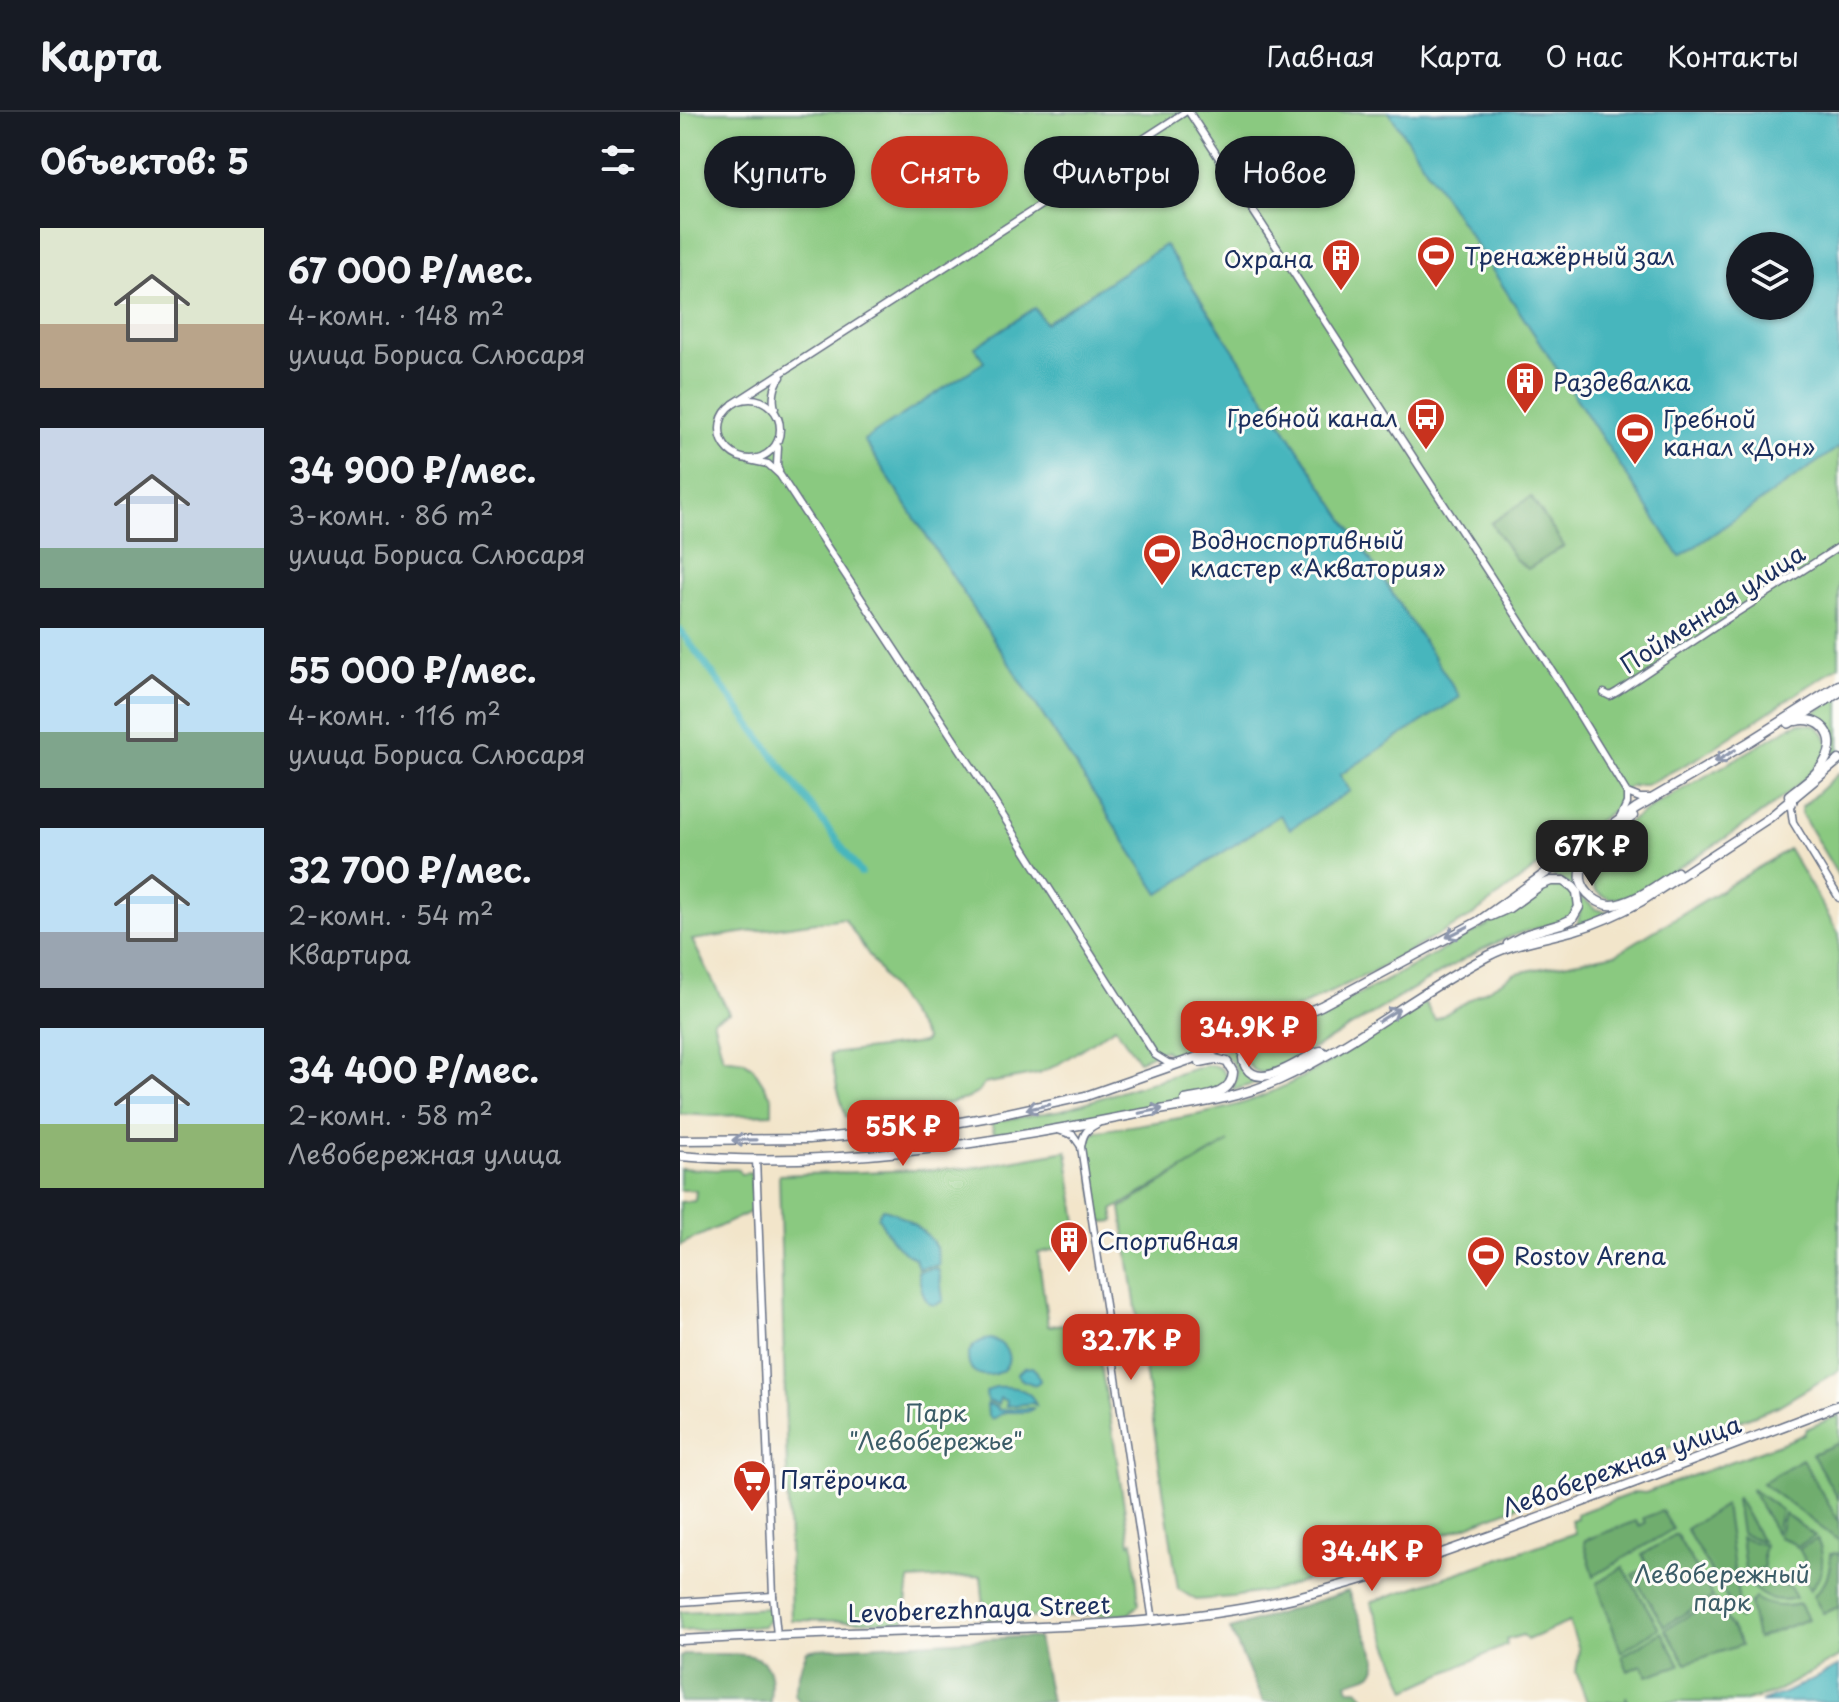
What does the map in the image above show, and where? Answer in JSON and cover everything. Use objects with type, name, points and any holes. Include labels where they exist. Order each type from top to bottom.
[{"type":"main road","points":[[1479,921],[1620,818],[1839,685]]},
{"type":"main road","points":[[1749,742],[1759,742],[1839,692]]},
{"type":"main road","points":[[1789,723],[1807,719],[1820,724],[1830,743],[1828,757],[1822,766],[1789,795],[1794,799]]},
{"type":"main road","points":[[1490,954],[1607,919],[1642,901],[1794,799],[1839,760]]},
{"type":"main road","points":[[1636,808],[1636,813],[1599,843],[1584,862],[1582,879],[1589,895],[1604,904],[1624,903],[1678,871],[1685,872]]},
{"type":"main road","points":[[680,1140],[809,1139],[920,1129],[1086,1096],[1145,1077],[1292,1019],[1509,908],[1551,881],[1564,881],[1573,887],[1579,899],[1577,913],[1572,919],[1521,937],[1490,954],[1279,1080],[1221,1099],[1058,1130],[931,1149],[811,1158],[680,1156]]},
{"type":"main road","points":[[1292,1019],[1291,1024],[1245,1049],[1244,1063],[1250,1072],[1267,1076],[1317,1052],[1326,1054]]},
{"type":"main road","points":[[1174,1066],[1178,1070],[1215,1059],[1227,1062],[1233,1072],[1232,1083],[1222,1092],[1182,1101],[1175,1107]]},
{"type":"main road","name":"Levoberezhnaya Street","points":[[680,1640],[1153,1621],[1249,1607],[1351,1584],[1455,1549],[1839,1405]]},
{"type":"street","points":[[1174,1066],[1155,1055],[979,778],[780,475],[768,464],[739,458],[730,452],[720,433],[725,412],[733,404],[1187,112],[1558,680],[1627,793],[1627,803],[1620,818]]},
{"type":"street","points":[[780,475],[776,455],[781,427],[774,404],[777,382],[785,371]]},
{"type":"street","points":[[733,404],[745,399],[758,400],[769,405],[778,415]]},
{"type":"street","points":[[749,460],[768,455],[779,440]]},
{"type":"street","name":"Пойменная улица","points":[[1604,693],[1610,696],[1617,692],[1839,547]]},
{"type":"street","points":[[1627,793],[1652,798]]},
{"type":"street","points":[[1794,799],[1791,808],[1793,822],[1839,898]]},
{"type":"street","points":[[1145,1077],[1155,1062],[1155,1055]]},
{"type":"street","points":[[1107,1120],[1088,1128],[1081,1147],[1153,1621]]},
{"type":"street","points":[[1058,1130],[1073,1135],[1081,1147]]},
{"type":"street","points":[[756,1159],[777,1635]]},
{"type":"street","points":[[680,1602],[773,1596]]},
{"type":"green space","points":[[680,112],[1839,112],[1839,666],[1698,758],[1646,785],[1632,785],[1620,794],[1621,804],[1472,916],[1370,973],[1266,1023],[1174,1059],[1162,1050],[1139,1061],[1115,1027],[1057,1065],[1038,1074],[984,1084],[979,1092],[966,1099],[912,1112],[846,1118],[830,1054],[926,1040],[844,918],[692,940],[729,1013],[713,1020],[723,1058],[744,1061],[753,1068],[772,1098],[772,1114],[680,1114]]},
{"type":"green space","points":[[1531,497],[1564,546],[1528,569],[1515,559],[1491,523]]},
{"type":"green space","points":[[1839,698],[1837,754],[1829,729],[1808,716]]},
{"type":"green space","points":[[1799,723],[1816,725],[1825,734],[1828,746],[1820,762],[1773,805],[1677,869],[1631,895],[1606,897],[1598,892],[1592,884],[1591,864],[1605,841],[1656,805]]},
{"type":"green space","points":[[1839,773],[1839,877],[1802,815],[1801,808]]},
{"type":"green space","name":"Rostov Arena","points":[[1789,849],[1839,934],[1839,1370],[1778,1406],[1454,1531],[1360,1563],[1275,1590],[1232,1597],[1196,1600],[1178,1589],[1121,1208],[1229,1142],[1113,1210],[1115,1221],[1104,1222],[1098,1220],[1091,1176],[1089,1151],[1092,1134],[1198,1115],[1255,1099],[1320,1067],[1425,1003],[1435,1020],[1516,973],[1616,954]]},
{"type":"green space","points":[[1578,858],[1575,871],[1577,889],[1552,876]]},
{"type":"green space","points":[[1557,884],[1571,891],[1576,900],[1574,910],[1567,918],[1481,950],[1322,1044],[1268,1072],[1256,1071],[1246,1062],[1247,1053],[1255,1044],[1376,986],[1497,920],[1546,887]]},
{"type":"green space","points":[[1580,896],[1596,909],[1610,913],[1577,926]]},
{"type":"green space","points":[[1241,1044],[1240,1066],[1259,1082],[1234,1090],[1236,1068],[1220,1052]]},
{"type":"green space","points":[[1206,1065],[1219,1067],[1226,1077],[1222,1087],[1212,1094],[995,1136],[991,1122],[1062,1110]]},
{"type":"green space","name":"Парк \"Левобережье\"","points":[[1067,1151],[1080,1244],[1038,1253],[1048,1326],[1092,1320],[1130,1543],[1133,1541],[1139,1604],[1129,1614],[985,1619],[981,1576],[909,1580],[904,1622],[791,1620],[779,1175],[972,1168]]},
{"type":"green space","points":[[680,1168],[738,1169],[741,1174],[751,1173],[753,1211],[680,1245],[680,1202],[695,1201],[696,1190],[680,1190]]},
{"type":"green space","name":"Левобережный парк","points":[[1839,1415],[1839,1657],[1772,1694],[1741,1702],[1628,1702],[1626,1696],[1626,1702],[1587,1702],[1576,1672],[1579,1649],[1569,1622],[1527,1640],[1523,1635],[1506,1640],[1507,1645],[1407,1690],[1371,1602],[1575,1533],[1571,1520],[1577,1518],[1576,1514],[1636,1492],[1645,1493],[1793,1439],[1804,1434],[1806,1429]]},
{"type":"green space","points":[[1839,1443],[1839,1500],[1812,1454]]},
{"type":"green space","points":[[1802,1459],[1839,1522],[1839,1541],[1762,1483]]},
{"type":"green space","points":[[1751,1490],[1781,1510],[1776,1533]]},
{"type":"green space","points":[[1737,1498],[1762,1541],[1741,1534]]},
{"type":"green space","points":[[1725,1505],[1741,1618],[1739,1619],[1686,1529]]},
{"type":"green space","points":[[1662,1511],[1673,1529],[1594,1576],[1585,1540],[1636,1521],[1639,1526],[1645,1523],[1643,1518]]},
{"type":"green space","points":[[1784,1513],[1815,1536],[1797,1547],[1778,1537]]},
{"type":"green space","points":[[1676,1534],[1713,1597],[1664,1626],[1633,1575],[1648,1566],[1642,1555]]},
{"type":"green space","points":[[1741,1538],[1765,1545],[1764,1567],[1746,1577]]},
{"type":"green space","points":[[1817,1539],[1822,1566],[1810,1590],[1803,1579],[1806,1564],[1799,1549]]},
{"type":"green space","points":[[1830,1554],[1839,1555],[1839,1607],[1823,1613],[1813,1596],[1827,1577]]},
{"type":"green space","points":[[1623,1567],[1659,1628],[1621,1652],[1597,1583]]},
{"type":"green space","points":[[1765,1570],[1775,1583],[1790,1587],[1796,1598],[1775,1599],[1757,1592],[1748,1581]]},
{"type":"green space","points":[[1348,1591],[1377,1659],[1371,1674],[1347,1683],[1349,1689],[1358,1689],[1370,1702],[1263,1702],[1230,1629]]},
{"type":"green space","points":[[1755,1598],[1776,1606],[1800,1604],[1808,1619],[1757,1639],[1750,1604]]},
{"type":"green space","points":[[1715,1600],[1742,1645],[1686,1663],[1665,1629]]},
{"type":"green space","points":[[771,1608],[771,1618],[764,1626],[680,1631],[680,1612]]},
{"type":"green space","points":[[1662,1632],[1680,1665],[1647,1676],[1642,1665],[1628,1671],[1622,1656]]},
{"type":"green space","points":[[1038,1638],[1051,1702],[800,1702],[794,1694],[807,1651]]},
{"type":"green space","points":[[686,1654],[738,1654],[764,1662],[770,1677],[770,1702],[680,1702],[680,1657]]},
{"type":"water","name":"Гребной канал «Дон»","points":[[1389,112],[1839,112],[1839,447],[1680,557]]},
{"type":"water","points":[[1165,245],[1460,697],[1340,775],[1350,791],[1290,829],[1280,815],[1159,894],[864,440],[984,362],[975,347],[1035,308],[1045,323]]},
{"type":"water","points":[[883,1209],[904,1218],[932,1241],[939,1265],[918,1268],[915,1258],[897,1246],[885,1230],[878,1217]]},
{"type":"water","points":[[936,1268],[943,1300],[932,1304],[924,1297],[918,1271]]},
{"type":"water","points":[[991,1339],[1006,1350],[1008,1363],[995,1374],[976,1373],[968,1361],[969,1354],[980,1342]]},
{"type":"water","points":[[1032,1367],[1040,1381],[1035,1385],[1022,1380],[1017,1374],[1024,1368]]},
{"type":"water","points":[[995,1387],[1025,1392],[1036,1405],[1006,1406],[1007,1401],[1000,1398],[998,1404],[987,1401],[986,1392]]},
{"type":"water","points":[[987,1404],[998,1407],[998,1410],[1034,1408],[1027,1412],[1005,1412],[992,1419],[988,1415]]},
{"type":"water","points":[[1839,1666],[1839,1702],[1761,1702],[1787,1692]]},
{"type":"waterway","points":[[680,630],[861,873]]},
{"type":"place","name":"Тренажёрный зал","points":[[1436,289]]},
{"type":"place","name":"Охрана","points":[[1341,292]]},
{"type":"place","name":"Раздевалка","points":[[1525,415]]},
{"type":"place","name":"Гребной канал","points":[[1426,451]]},
{"type":"place","name":"Гребной канал «Дон»","points":[[1635,466]]},
{"type":"place","name":"Водноспортивный кластер «Акватория»","points":[[1162,587]]},
{"type":"place","name":"Спортивная","points":[[1069,1274]]},
{"type":"place","name":"Rostov Arena","points":[[1486,1289]]},
{"type":"place","name":"Пятёрочка","points":[[752,1513]]}]
